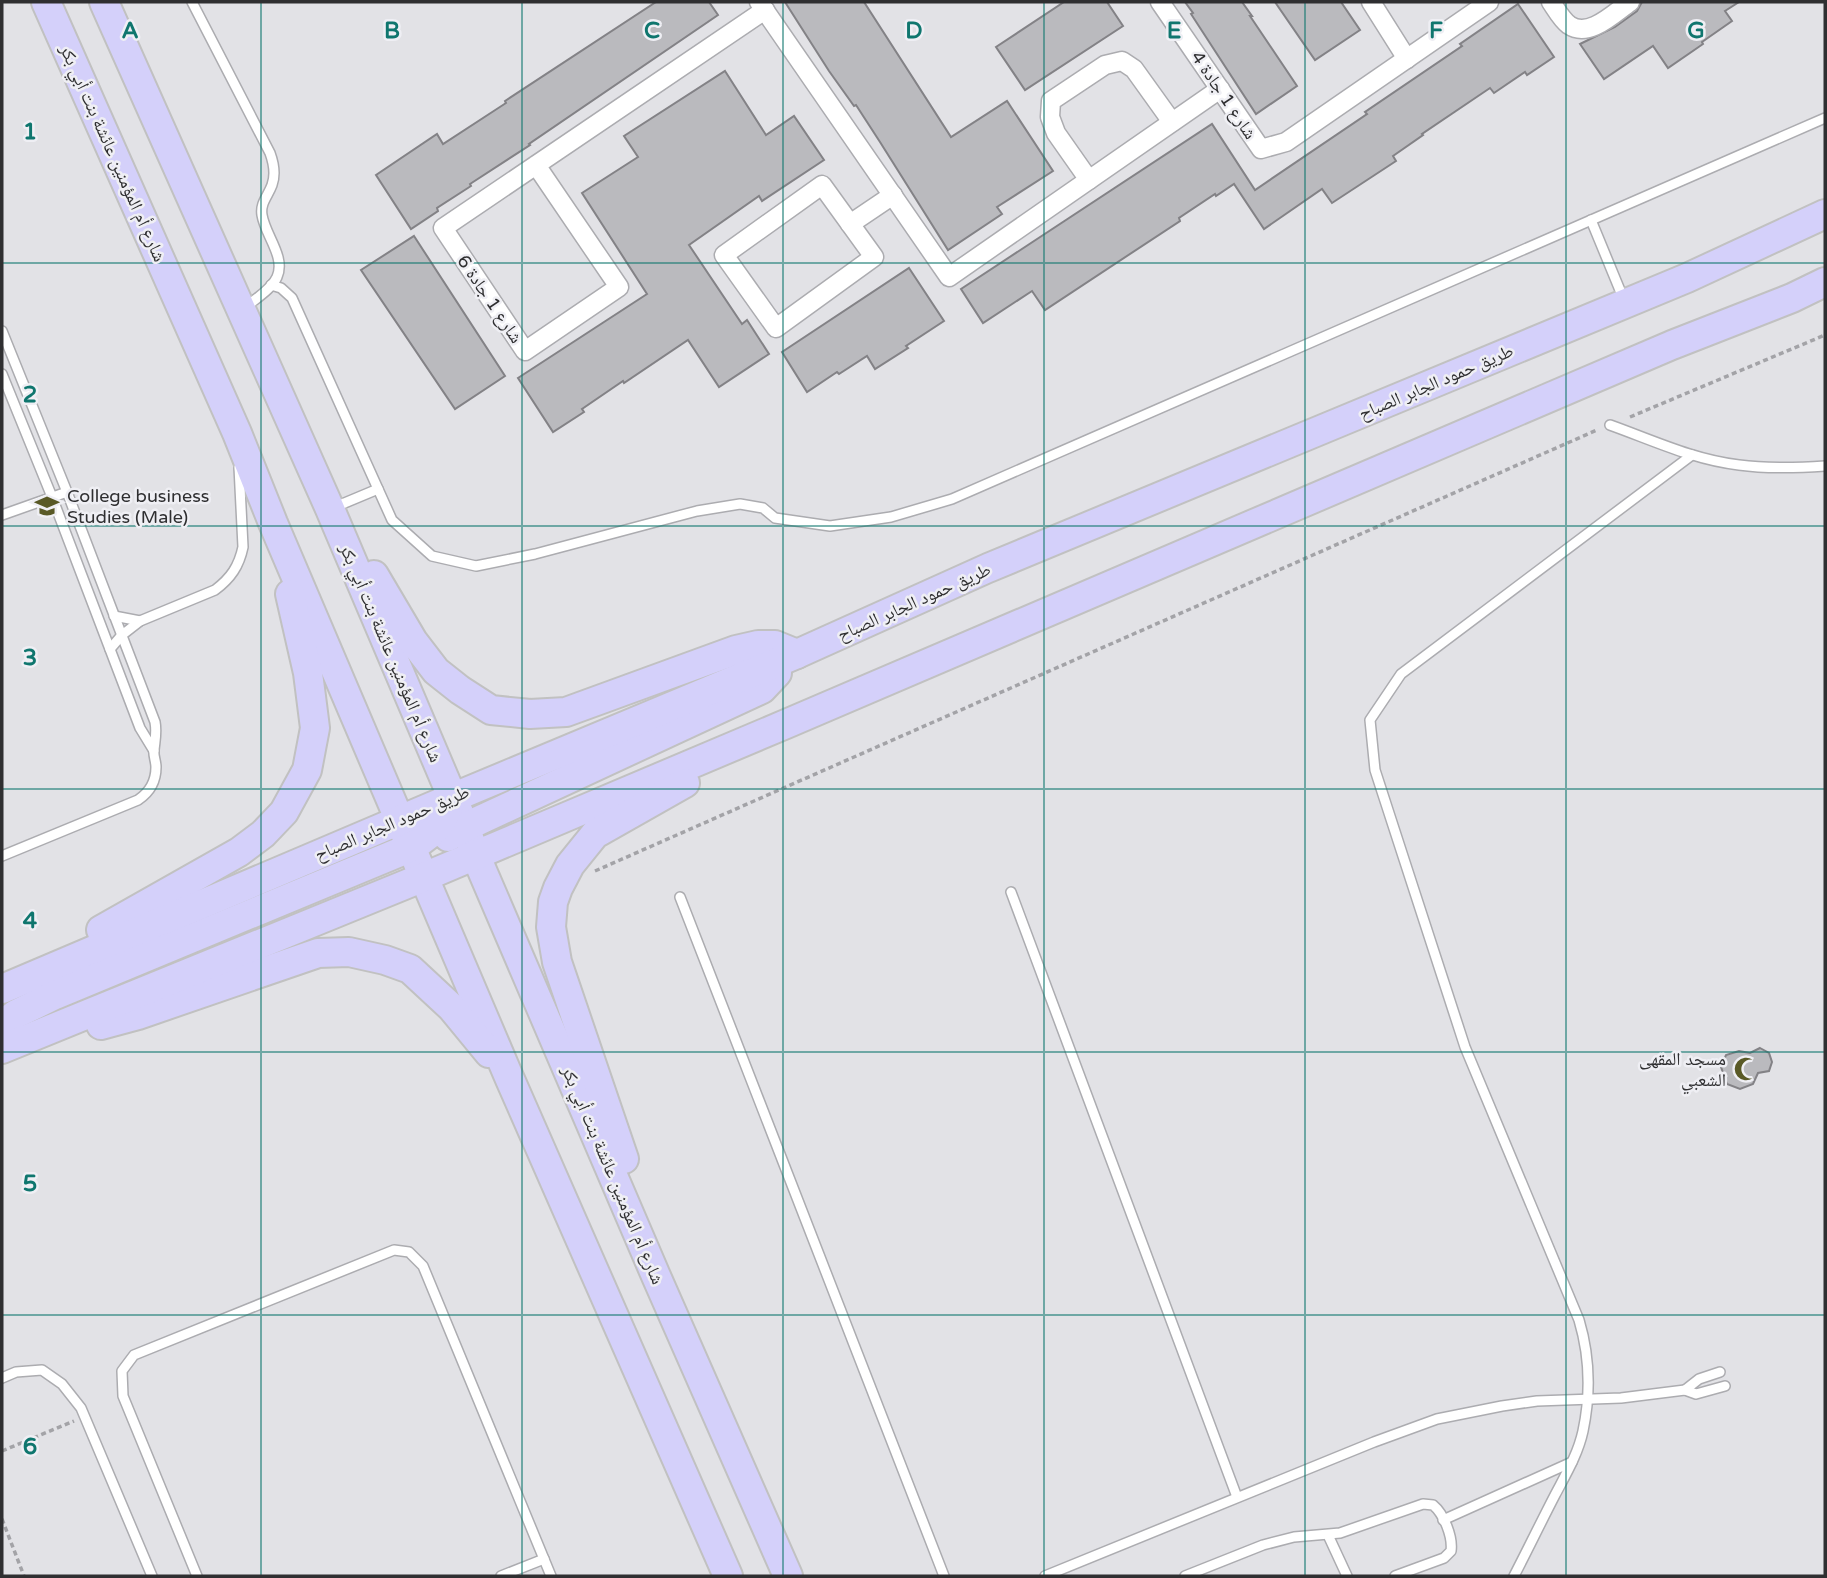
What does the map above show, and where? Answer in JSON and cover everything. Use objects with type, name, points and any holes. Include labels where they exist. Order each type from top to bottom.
[{"type":"main road","name":"شارع أم المؤمنين عائشة بنت أبي بكر","points":[[46,2],[237,433],[509,1077],[729,1576]]},
{"type":"main road","name":"شارع أم المؤمنين عائشة بنت أبي بكر","points":[[104,2],[330,509],[656,1276],[788,1576]]},
{"type":"main road","name":"طريق حمود الجابر الصباح","points":[[2,988],[797,654],[1001,563],[1687,278],[1825,214]]},
{"type":"main road","points":[[2,1049],[424,877],[1825,282]]},
{"type":"main road","points":[[330,509],[373,573],[413,641],[436,671],[491,709],[530,715],[566,712],[736,650],[758,645],[775,645],[797,654],[762,689],[465,827],[435,849],[424,877]]},
{"type":"main road","points":[[2,988],[239,852],[263,834],[284,812],[307,770],[315,728],[308,673],[273,523]]},
{"type":"main road","points":[[656,1276],[634,1189],[557,962],[551,927],[553,902],[569,865],[595,834],[786,724]]},
{"type":"main road","points":[[2,1025],[16,1014],[55,995],[412,847],[428,836],[443,820],[452,797]]},
{"type":"main road","points":[[63,1024],[102,1025],[318,953],[349,952],[410,969],[452,1007],[509,1077]]},
{"type":"street","name":"شارع 1 جادة 4","points":[[1160,2],[1261,149],[1286,142],[1486,3]]},
{"type":"street","points":[[1371,2],[1407,58]]},
{"type":"street","points":[[1551,2],[1569,25],[1579,29],[1589,29],[1630,2]]},
{"type":"street","name":"شارع 1 جادة 6","points":[[536,165],[619,287],[525,351],[443,228],[762,6],[949,277],[1220,89]]},
{"type":"street","points":[[1089,180],[1056,133],[1050,117],[1052,101],[1105,65],[1122,61],[1134,69],[1172,122]]},
{"type":"street","points":[[822,184],[850,224],[874,257],[776,328],[724,255],[822,184]]},
{"type":"street","points":[[850,224],[893,195]]},
{"type":"lane","points":[[192,2],[275,166],[273,184],[262,203],[262,216],[278,260],[277,277],[242,311]]},
{"type":"lane","points":[[271,285],[281,288],[292,298],[392,520],[432,556],[477,566],[535,554],[697,510],[740,504],[763,508],[775,517],[830,526],[891,517],[952,499],[1825,118]]},
{"type":"lane","points":[[1591,220],[1625,303]]},
{"type":"lane","points":[[2,331],[67,492],[157,732],[154,751],[155,776],[146,794],[138,800],[2,856]]},
{"type":"lane","points":[[2,374],[52,497],[139,728],[154,751]]},
{"type":"lane","points":[[1610,425],[1692,455],[1737,465],[1782,469],[1825,466]]},
{"type":"lane","points":[[110,649],[140,621],[215,590],[234,572],[243,547],[237,433]]},
{"type":"lane","points":[[1514,1576],[1572,1462],[1583,1433],[1588,1399],[1588,1359],[1579,1320],[1465,1047],[1375,770],[1370,720],[1401,674],[1692,455]]},
{"type":"lane","points":[[330,509],[378,489]]},
{"type":"lane","points":[[2,515],[67,492]]},
{"type":"lane","points":[[114,616],[140,621]]},
{"type":"lane","points":[[1011,892],[1237,1497]]},
{"type":"lane","points":[[680,897],[944,1576]]},
{"type":"lane","points":[[197,1576],[123,1396],[122,1371],[134,1355],[394,1250],[409,1252],[423,1266],[551,1576]]},
{"type":"lane","points":[[2,1378],[16,1372],[42,1370],[62,1384],[81,1408],[152,1576]]},
{"type":"lane","points":[[1685,1390],[1699,1379],[1720,1372]]},
{"type":"lane","points":[[1045,1576],[1437,1419],[1537,1401],[1685,1390],[1696,1394],[1725,1386]]},
{"type":"lane","points":[[1443,1520],[1572,1462]]},
{"type":"lane","points":[[1185,1576],[1263,1545],[1294,1537],[1352,1530],[1423,1504],[1433,1505],[1443,1520],[1452,1546],[1448,1555],[1395,1576]]},
{"type":"lane","points":[[1328,1535],[1347,1576]]},
{"type":"lane","points":[[500,1576],[544,1559]]},
{"type":"path","points":[[596,871],[1610,425],[1825,335]]},
{"type":"path","points":[[2,1451],[85,1416]]},
{"type":"path","points":[[2,1519],[24,1576]]},
{"type":"building","points":[[656,2],[709,2],[718,15],[470,184],[471,186],[411,229],[376,175],[437,134],[443,144]]},
{"type":"building","points":[[785,2],[864,2],[951,137],[1007,101],[1053,171],[997,207],[1002,214],[948,250],[856,105],[854,106],[829,71]]},
{"type":"building","points":[[1064,2],[1107,2],[1123,26],[1025,90],[996,47]]},
{"type":"building","points":[[1185,2],[1242,2],[1297,86],[1256,114]]},
{"type":"building","points":[[1275,2],[1341,2],[1360,30],[1315,60]]},
{"type":"building","points":[[1642,2],[1739,2],[1725,11],[1732,21],[1668,68],[1653,46],[1604,79],[1580,44],[1615,27],[1637,11]]},
{"type":"building","points":[[1518,4],[1554,57],[1494,93],[1490,88],[1393,156],[1396,161],[1332,203],[1322,189],[1264,229],[1234,184],[1179,218],[1180,221],[1045,310],[1032,291],[983,323],[961,289],[1212,124],[1255,190],[1367,114],[1365,112]]},
{"type":"building","points":[[725,71],[766,135],[794,116],[824,160],[762,201],[759,196],[689,245],[742,324],[747,320],[769,354],[719,387],[688,340],[624,383],[623,381],[553,432],[518,378],[647,294],[582,193],[638,157],[624,136]]},
{"type":"building","points":[[414,236],[505,376],[455,409],[361,270]]},
{"type":"building","points":[[909,268],[944,321],[875,369],[867,356],[807,392],[782,352]]},
{"type":"building","name":"مسجد المقهى الشعبي","points":[[1760,1048],[1769,1053],[1772,1062],[1769,1071],[1758,1073],[1753,1084],[1740,1089],[1727,1084],[1721,1067],[1726,1055],[1739,1051],[1750,1053]]},
{"type":"place","name":"College business Studies (Male)","points":[[47,506]]},
{"type":"place","name":"مسجد المقهى الشعبي","points":[[1746,1069]]}]
